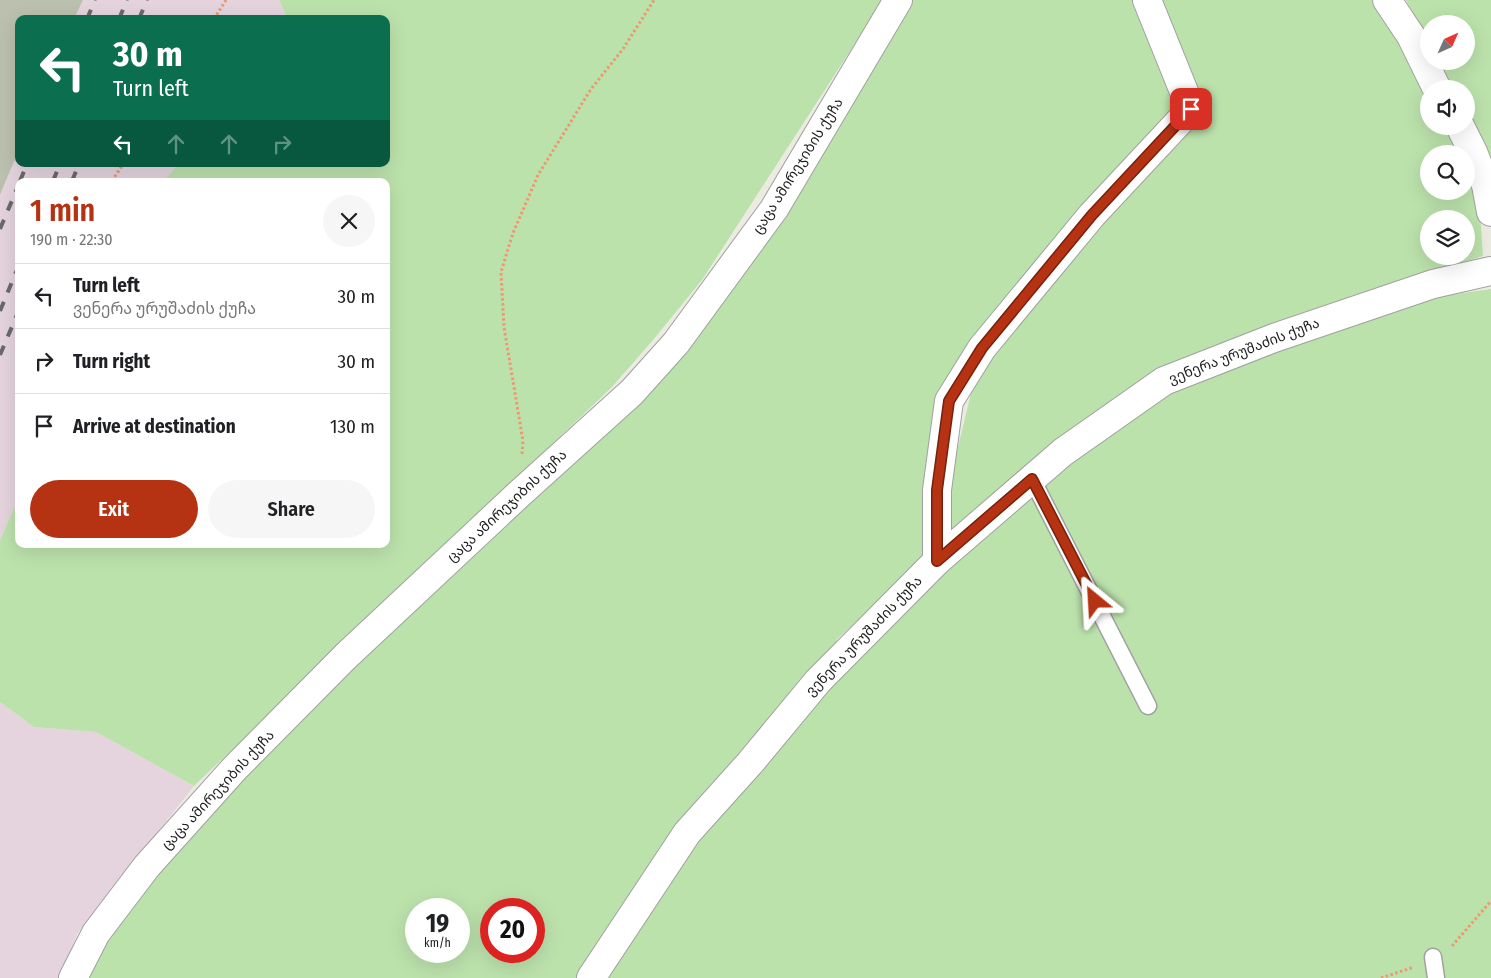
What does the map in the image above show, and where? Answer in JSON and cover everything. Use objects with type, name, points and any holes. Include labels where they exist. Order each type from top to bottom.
[{"type":"street","name":"ცაცა ამირეჯიბის ქუჩა","points":[[73,978],[96,933],[141,874],[235,768],[346,656],[518,495],[632,392],[676,342],[774,209],[898,0]]},
{"type":"street","points":[[937,561],[937,490],[949,401],[982,348],[1086,222],[1191,109],[1147,0]]},
{"type":"street","points":[[1387,0],[1411,36],[1433,80]]},
{"type":"street","points":[[1464,135],[1486,185],[1491,212]]},
{"type":"street","name":"ვენერა ურუშაძის ქუჩა","points":[[590,978],[687,832],[750,764],[818,681],[937,561],[1063,452],[1164,381],[1274,338],[1433,284],[1491,271]]},
{"type":"lane","points":[[1032,479],[1148,706]]},
{"type":"lane","points":[[1433,957],[1436,978]]},
{"type":"path","points":[[217,15],[226,0]]},
{"type":"path","points":[[518,495],[523,441],[504,327],[501,272],[513,233],[538,175],[592,88],[623,49],[654,0]]},
{"type":"path","points":[[114,178],[121,167]]},
{"type":"shaded area","points":[[0,0],[83,0],[76,15],[15,15],[15,159],[0,195]]},
{"type":"shaded area","points":[[83,0],[279,0],[286,15],[76,15]]},
{"type":"shaded area","points":[[15,159],[15,167],[176,167],[166,178],[15,178],[15,506],[0,540],[0,195]]},
{"type":"shaded area","points":[[0,702],[34,727],[96,732],[194,786],[77,934],[62,978],[0,978]]},
{"type":"green space","points":[[279,0],[883,0],[702,280],[612,387],[194,786],[96,732],[34,727],[0,702],[0,540],[15,506],[15,548],[390,548],[390,178],[166,178],[176,167],[390,167],[390,15],[286,15]]},
{"type":"green space","points":[[910,0],[1136,0],[1175,90],[1174,111],[941,397],[925,559],[836,640],[852,655],[1047,476],[1174,388],[1432,297],[1491,289],[1491,978],[87,978],[93,963],[121,916],[239,782],[342,675],[641,395]]},
{"type":"green space","points":[[1159,0],[1377,0],[1421,80],[1420,135],[1451,135],[1456,145],[1420,145],[1420,200],[1475,200],[1475,179],[1478,184],[1483,256],[1475,258],[1475,210],[1420,210],[1420,265],[1453,265],[1237,343],[943,546],[945,500],[978,365],[1035,296],[1203,112]]},
{"type":"green space","points":[[1406,0],[1491,0],[1491,156],[1475,127],[1475,80],[1449,80],[1444,70],[1475,70],[1475,15],[1420,15],[1420,26]]},
{"type":"railway","points":[[89,15],[95,0]]},
{"type":"railway","points":[[121,15],[127,0]]},
{"type":"railway","points":[[141,15],[147,0]]},
{"type":"railway","points":[[21,178],[26,167]]},
{"type":"railway","points":[[54,178],[59,167]]},
{"type":"railway","points":[[73,178],[78,167]]},
{"type":"railway","points":[[0,229],[15,193]]},
{"type":"railway","points":[[0,311],[15,275]]},
{"type":"railway","points":[[0,355],[15,319]]},
{"type":"route","points":[[1095,601],[1032,479],[937,561],[937,490],[949,401],[982,348],[1092,215],[1191,109]]}]
